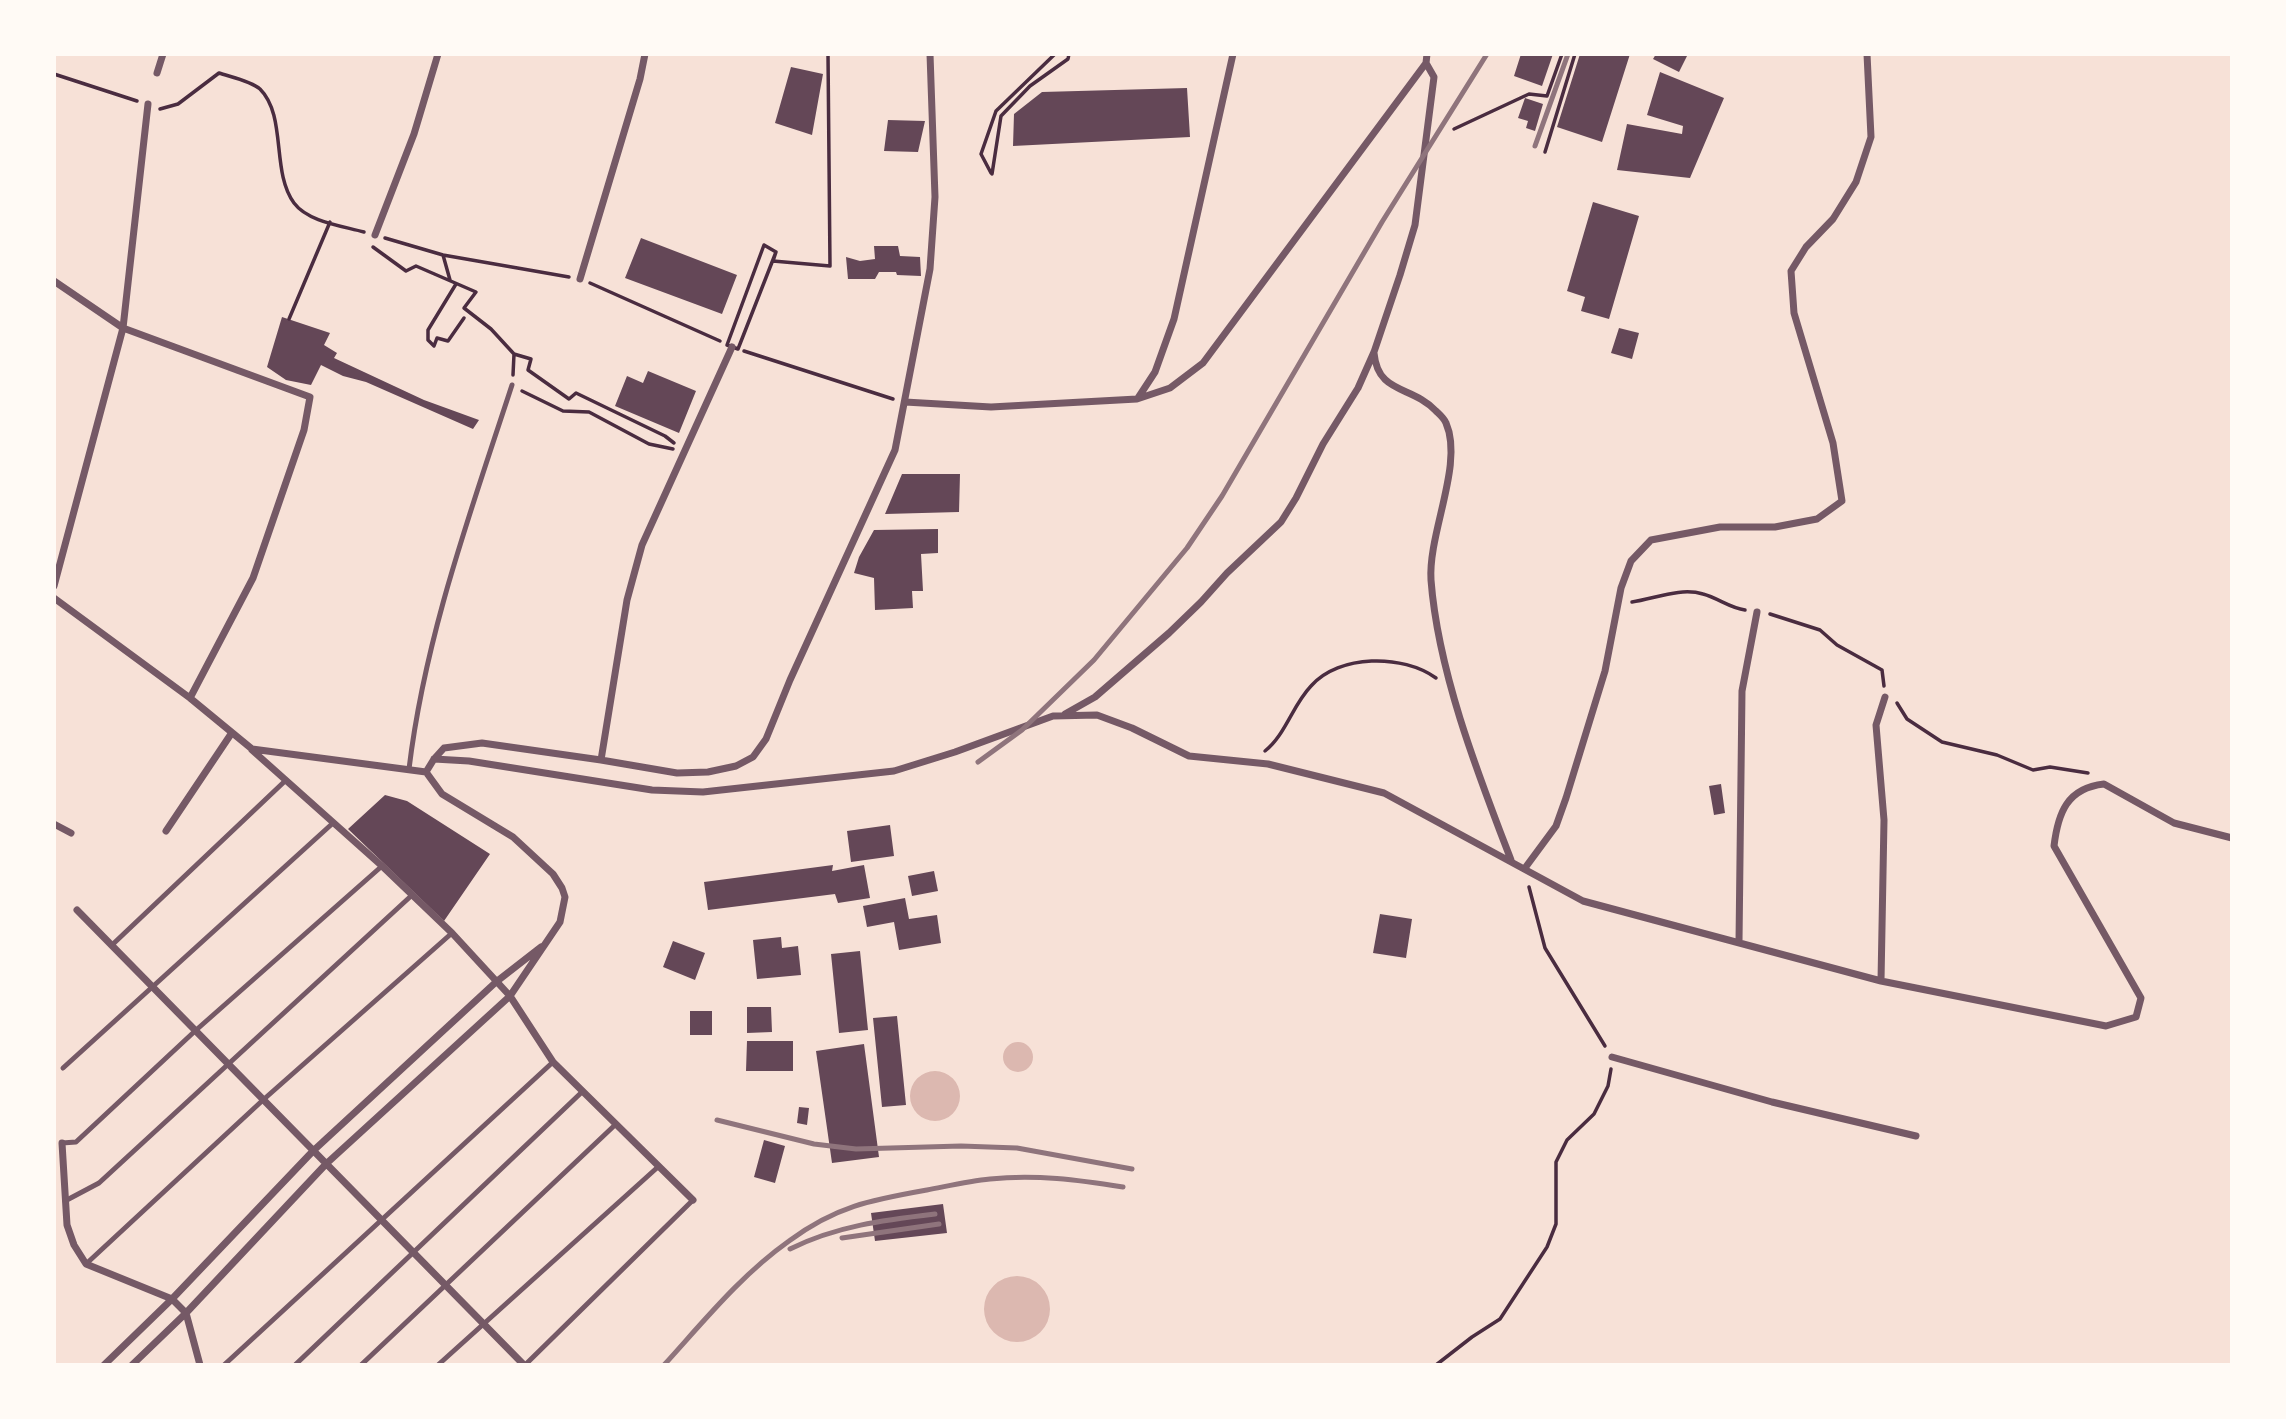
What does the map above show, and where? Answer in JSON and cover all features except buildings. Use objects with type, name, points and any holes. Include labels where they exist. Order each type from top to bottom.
[{"type":"street","points":[[157,73],[163,54]]},
{"type":"street","points":[[375,235],[414,134],[438,54]]},
{"type":"street","points":[[580,279],[645,54]]},
{"type":"street","points":[[426,772],[444,748],[482,743],[677,773],[708,772],[736,766],[752,757],[766,739],[790,680],[895,450],[930,269],[935,197],[930,54]]},
{"type":"street","points":[[1137,399],[1155,372],[1174,319],[1233,54]]},
{"type":"street","points":[[1525,868],[1556,826],[1566,798],[1605,671],[1620,588],[1631,561],[1651,540],[1720,527],[1775,527],[1817,519],[1842,501],[1833,443],[1794,313],[1791,271],[1806,247],[1833,219],[1856,182],[1871,137],[1867,54]]},
{"type":"street","points":[[905,402],[991,407],[1137,399],[1170,388],[1203,362],[1426,59],[1434,77],[1415,225],[1374,352],[1358,388],[1281,522],[1139,661],[1095,697],[1061,716]]},
{"type":"street","points":[[54,586],[123,328],[148,104]]},
{"type":"street","points":[[54,281],[123,328],[310,397],[304,430],[253,578],[190,698]]},
{"type":"street","points":[[601,760],[627,600],[642,545],[732,347]]},
{"type":"street","points":[[1374,352],[1375,366],[1381,377],[1426,400],[1446,421],[1450,445],[1449,478],[1435,529],[1431,577],[1437,627],[1474,759],[1511,861]]},
{"type":"street","points":[[54,598],[190,698],[252,749],[382,866],[452,933],[510,996],[553,1062],[693,1200]]},
{"type":"street","points":[[1740,942],[1742,691],[1757,612]]},
{"type":"street","points":[[1881,981],[1884,820],[1876,725],[1885,697]]},
{"type":"street","points":[[434,759],[470,761],[652,790],[703,792],[894,771],[955,752],[1029,723],[1061,716],[1097,715],[1132,727],[1189,756],[1268,764],[1384,793],[1583,901],[1881,981],[2106,1026],[2136,1017],[2141,998],[2054,846],[2057,825],[2068,800],[2091,786],[2104,784],[2174,823],[2232,838]]},
{"type":"street","points":[[166,831],[231,734]]},
{"type":"street","points":[[132,1365],[186,1314],[326,1164],[510,996],[563,914],[565,897],[558,881],[513,837],[442,794],[426,772],[252,749]]},
{"type":"street","points":[[54,824],[71,833]]},
{"type":"street","points":[[77,910],[525,1365]]},
{"type":"street","points":[[104,1365],[172,1299],[313,1151],[496,982],[547,942]]},
{"type":"street","points":[[1612,1057],[1772,1102],[1916,1136]]},
{"type":"street","points":[[62,1143],[67,1225],[74,1245],[86,1264],[172,1299],[186,1314],[200,1365]]},
{"type":"lane","points":[[409,769],[414,727],[438,617],[512,385]]},
{"type":"lane","points":[[112,945],[285,781]]},
{"type":"lane","points":[[63,1068],[333,824]]},
{"type":"lane","points":[[62,1143],[76,1142],[195,1031],[382,866]]},
{"type":"lane","points":[[65,1201],[99,1183],[411,896]]},
{"type":"lane","points":[[86,1264],[262,1100],[452,933]]},
{"type":"lane","points":[[224,1365],[553,1062]]},
{"type":"lane","points":[[295,1365],[583,1091]]},
{"type":"lane","points":[[361,1365],[616,1124]]},
{"type":"lane","points":[[438,1365],[659,1166]]},
{"type":"lane","points":[[525,1365],[693,1200]]},
{"type":"path","points":[[773,261],[830,266],[828,54]]},
{"type":"path","points":[[1055,54],[996,111],[981,154],[992,174],[1001,116],[1030,86],[1068,59],[1069,54]]},
{"type":"path","points":[[1454,130],[1529,94],[1547,96],[1562,54]]},
{"type":"path","points":[[1545,152],[1575,54]]},
{"type":"path","points":[[54,74],[148,104],[157,110],[178,104],[219,73],[259,88],[272,108],[288,189],[295,204],[311,216],[443,255],[580,279],[732,347],[905,402]]},
{"type":"path","points":[[289,319],[330,222]]},
{"type":"path","points":[[375,235],[371,245],[406,271],[416,266],[476,292],[464,309],[491,329],[514,354],[531,359],[527,370],[569,398],[576,393],[665,436],[684,452]]},
{"type":"path","points":[[764,245],[776,252],[732,347],[764,245]]},
{"type":"path","points":[[443,255],[450,281]]},
{"type":"path","points":[[456,284],[428,330],[428,340],[434,345],[437,338],[448,341],[464,318]]},
{"type":"path","points":[[514,354],[512,385],[563,411],[589,412],[649,444],[684,452]]},
{"type":"path","points":[[1618,602],[1635,602],[1658,595],[1701,593],[1735,609],[1775,615],[1820,629],[1837,645],[1882,670],[1885,697],[1898,703],[1906,719],[1942,742],[1997,755],[2033,769],[2050,767],[2095,775],[2104,784]]},
{"type":"path","points":[[1246,762],[1277,741],[1293,710],[1311,685],[1327,672],[1350,664],[1395,662],[1433,675],[1454,692]]},
{"type":"path","points":[[1436,1365],[1500,1319],[1548,1247],[1556,1224],[1556,1162],[1567,1140],[1594,1114],[1608,1086],[1612,1057],[1545,948],[1525,868]]},
{"type":"shaded area","points":[[1018,1042],[1029,1046],[1033,1057],[1029,1068],[1018,1072],[1007,1068],[1003,1057],[1007,1046]]},
{"type":"shaded area","points":[[935,1071],[953,1078],[960,1096],[953,1114],[935,1121],[917,1114],[910,1096],[917,1078]]},
{"type":"shaded area","points":[[1017,1276],[1030,1279],[1040,1286],[1047,1296],[1050,1309],[1047,1322],[1040,1332],[1030,1339],[1017,1342],[1004,1339],[994,1332],[987,1322],[984,1309],[987,1296],[994,1286],[1004,1279]]},
{"type":"railway","points":[[978,762],[1022,730],[1094,660],[1187,548],[1222,496],[1382,222],[1487,54]]},
{"type":"railway","points":[[1535,146],[1568,54]]},
{"type":"railway","points":[[717,1120],[814,1144],[856,1149],[961,1146],[1017,1148],[1132,1169]]},
{"type":"railway","points":[[664,1365],[723,1299],[771,1254],[806,1229],[839,1212],[888,1197],[990,1179],[1040,1177],[1123,1187]]},
{"type":"railway","points":[[790,1249],[843,1229],[935,1214]]},
{"type":"railway","points":[[842,1238],[939,1224]]}]
